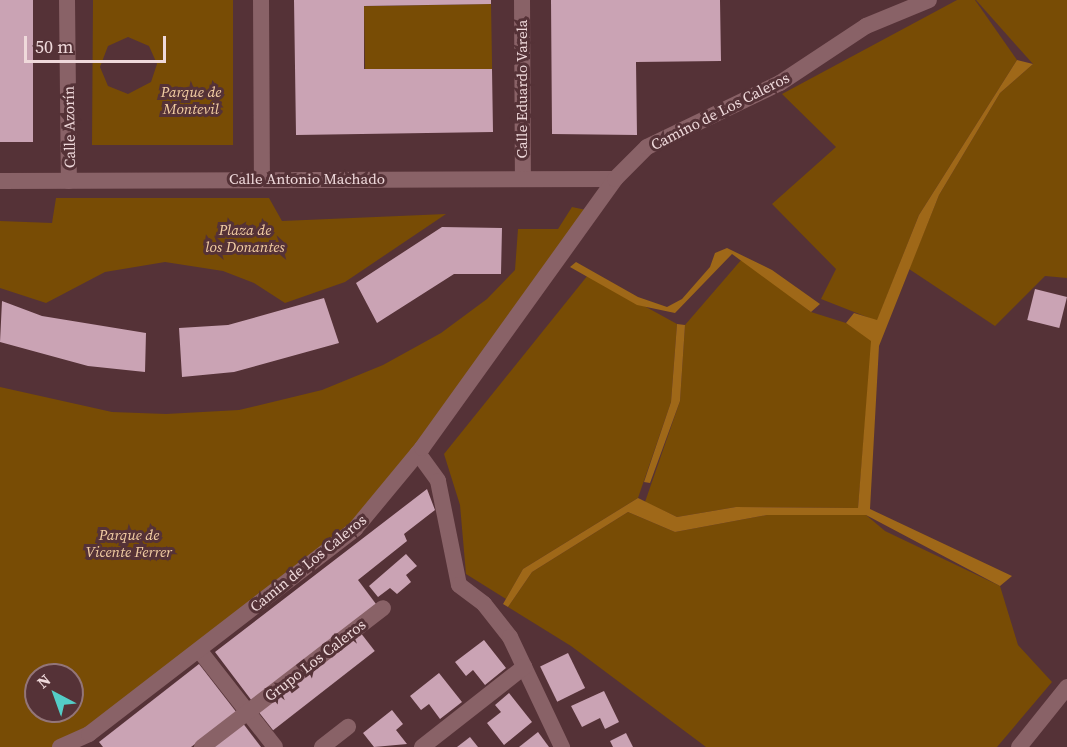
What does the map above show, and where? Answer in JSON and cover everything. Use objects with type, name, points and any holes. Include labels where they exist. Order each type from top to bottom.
[{"type":"street","name":"Calle Azorín","points":[[67,0],[69,181]]},
{"type":"street","points":[[261,0],[261,179]]},
{"type":"street","name":"Calle Eduardo Varela","points":[[522,0],[523,179]]},
{"type":"street","name":"Camino de Los Caleros","points":[[591,211],[615,179],[647,147],[675,131],[780,83],[866,26],[929,0]]},
{"type":"street","name":"Calle Antonio Machado","points":[[0,181],[615,179]]},
{"type":"street","name":"Camín de Los Caleros","points":[[60,747],[79,743],[355,529],[418,453],[591,211]]},
{"type":"street","points":[[418,453],[438,481],[459,585],[484,604],[510,637],[562,747]]},
{"type":"street","name":"Grupo Los Caleros","points":[[202,747],[383,608]]},
{"type":"street","points":[[199,650],[276,747]]},
{"type":"street","points":[[422,747],[524,667]]},
{"type":"street","points":[[1019,747],[1067,687]]},
{"type":"street","points":[[322,747],[348,727]]},
{"type":"green space","name":"Parque de Montevil","points":[[93,0],[233,0],[233,145],[92,145]],"holes":[[[128,37],[149,46],[157,64],[151,82],[128,94],[108,86],[100,67],[108,46]]]},
{"type":"green space","points":[[957,0],[975,0],[1017,60],[919,215],[877,321],[821,299],[836,269],[772,204],[836,147],[782,94]]},
{"type":"green space","points":[[976,0],[1067,0],[1067,278],[1045,276],[995,326],[909,269],[939,195],[1000,93],[1033,64]]},
{"type":"green space","points":[[491,4],[492,69],[365,71],[364,6]]},
{"type":"green space","name":"Plaza de los Donantes","points":[[56,198],[269,198],[282,221],[446,214],[345,282],[285,303],[254,283],[223,271],[165,262],[105,272],[46,303],[0,288],[0,221],[52,223]]},
{"type":"green space","name":"Parque de Vicente Ferrer","points":[[572,207],[591,211],[380,502],[60,747],[0,747],[0,387],[112,412],[166,414],[239,410],[322,390],[383,365],[441,333],[487,299],[515,270],[518,229],[558,229]]},
{"type":"green space","points":[[742,259],[811,312],[846,323],[872,340],[858,508],[736,507],[677,517],[645,502],[680,401],[685,325]]},
{"type":"green space","points":[[588,275],[677,324],[671,402],[638,498],[523,569],[506,599],[466,574],[460,505],[444,454]]},
{"type":"green space","points":[[628,512],[675,532],[767,515],[866,515],[885,531],[1000,586],[1018,645],[1052,682],[997,747],[706,747],[571,646],[508,607],[532,572]]},
{"type":"shaded area","points":[[1017,60],[1033,64],[1000,93],[939,195],[879,346],[870,509],[1012,576],[1000,586],[866,515],[767,515],[675,532],[628,512],[532,572],[508,607],[503,604],[523,569],[638,498],[677,517],[736,507],[858,508],[871,341],[846,323],[854,313],[877,320],[919,215]]},
{"type":"shaded area","points":[[727,248],[772,270],[820,304],[811,312],[732,254],[675,313],[637,305],[570,267],[576,262],[638,297],[667,307],[682,299],[710,267],[715,253]]},
{"type":"shaded area","points":[[677,324],[685,325],[680,401],[650,483],[644,482],[671,402]]},
{"type":"building","points":[[0,0],[33,0],[33,142],[0,142]]},
{"type":"building","points":[[294,0],[491,0],[491,4],[364,6],[364,69],[492,69],[493,132],[296,135]]},
{"type":"building","points":[[551,0],[720,0],[721,61],[636,62],[637,135],[552,134]]},
{"type":"building","points":[[442,227],[502,228],[501,274],[454,274],[377,323],[356,283]]},
{"type":"building","points":[[1035,289],[1067,297],[1059,328],[1027,320]]},
{"type":"building","points":[[324,298],[339,343],[234,372],[182,377],[179,328],[228,325]]},
{"type":"building","points":[[2,301],[42,316],[146,333],[145,372],[88,366],[0,342]]},
{"type":"building","points":[[427,489],[435,510],[404,534],[407,541],[358,580],[376,604],[252,701],[215,652]]},
{"type":"building","points":[[406,554],[417,566],[406,575],[411,582],[397,594],[390,588],[378,597],[369,586]]},
{"type":"building","points":[[360,632],[375,651],[273,730],[258,711]]},
{"type":"building","points":[[484,640],[506,668],[485,685],[473,670],[466,676],[455,662]]},
{"type":"building","points":[[568,653],[585,688],[557,702],[540,667]]},
{"type":"building","points":[[199,664],[237,713],[191,747],[103,747],[99,742]]},
{"type":"building","points":[[439,673],[462,702],[440,719],[429,704],[421,710],[410,696]]},
{"type":"building","points":[[604,691],[619,722],[605,729],[600,718],[582,727],[571,706]]},
{"type":"building","points":[[509,693],[532,722],[504,745],[487,723],[501,712],[495,705]]},
{"type":"building","points":[[392,710],[403,724],[396,730],[407,744],[374,747],[363,733]]},
{"type":"building","points":[[242,722],[261,747],[210,747]]},
{"type":"building","points":[[538,732],[549,747],[519,747]]},
{"type":"building","points":[[626,733],[633,747],[613,747],[610,741]]},
{"type":"building","points":[[470,737],[478,747],[457,747]]}]
